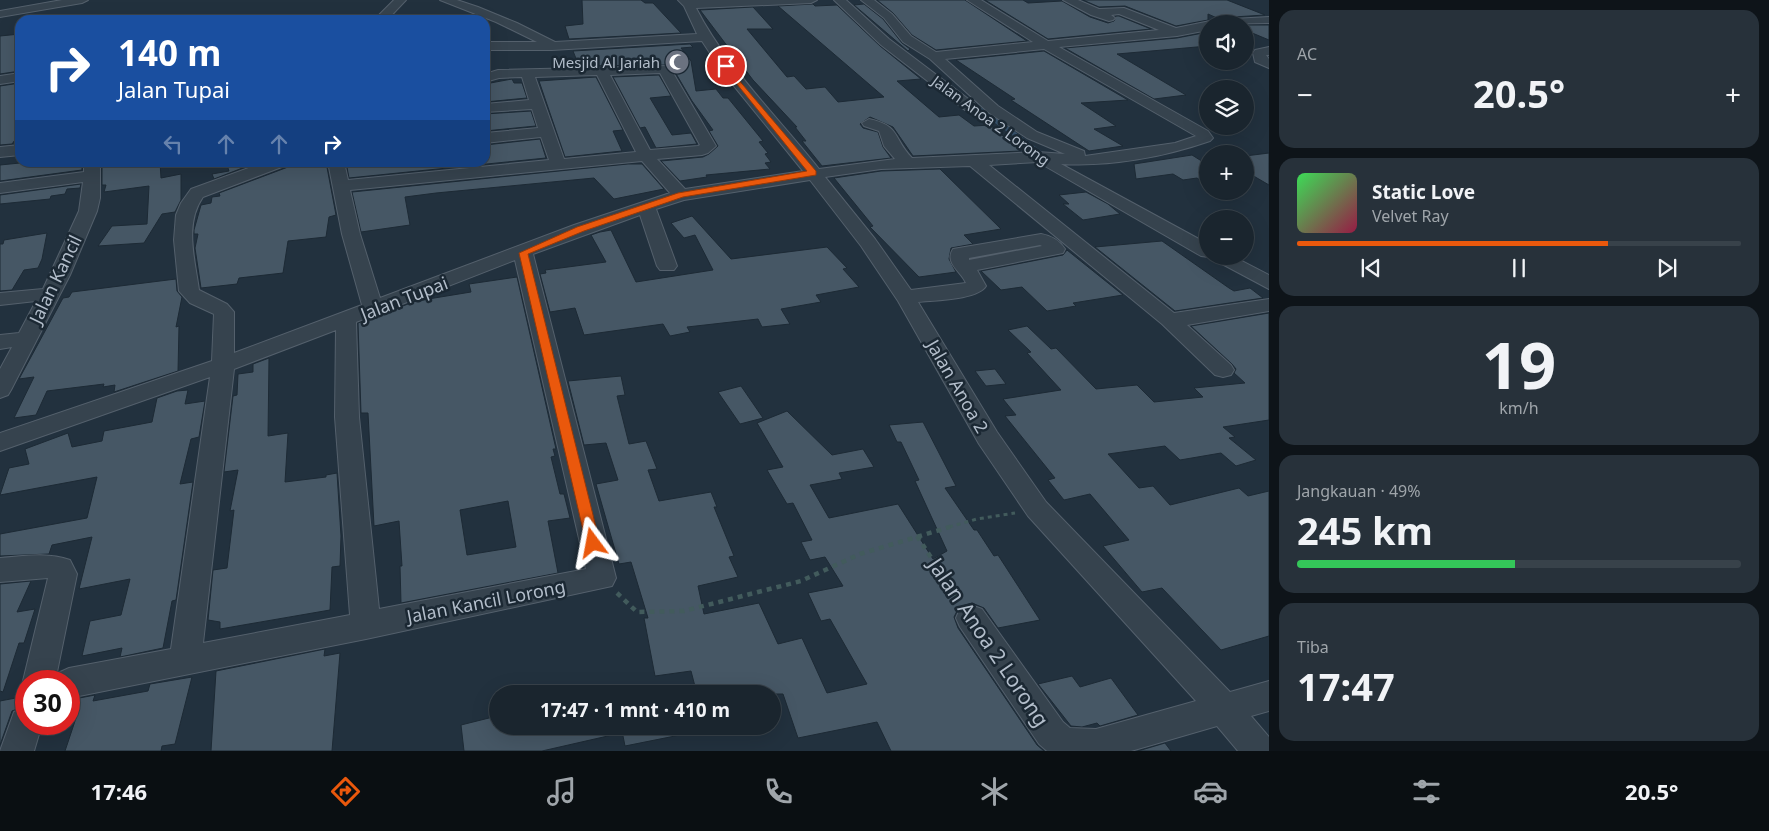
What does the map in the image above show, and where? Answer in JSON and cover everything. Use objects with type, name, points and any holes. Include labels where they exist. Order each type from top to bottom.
[{"type":"street","points":[[0,14],[82,0]]},
{"type":"street","points":[[385,15],[400,0]]},
{"type":"street","points":[[446,0],[494,16],[552,46]]},
{"type":"street","points":[[686,3],[809,0]]},
{"type":"street","name":"Jalan Anoa 2 Lorong","points":[[840,0],[885,42],[1038,157],[1199,247]]},
{"type":"street","points":[[867,0],[888,16],[907,39],[934,56],[993,109],[1032,135],[1092,161]]},
{"type":"street","points":[[973,0],[1044,44]]},
{"type":"street","points":[[1069,0],[1095,13],[1147,34]]},
{"type":"street","name":"Jalan Anoa 2","points":[[686,3],[705,37],[868,243],[906,297],[988,438],[1037,510],[1224,709],[1259,751]]},
{"type":"street","points":[[1095,13],[1113,10],[1123,11],[1177,32]]},
{"type":"street","points":[[1254,21],[1269,20]]},
{"type":"street","points":[[1254,27],[1269,33]]},
{"type":"street","points":[[934,56],[1177,32],[1199,28]]},
{"type":"street","points":[[490,46],[552,46],[705,37]]},
{"type":"street","points":[[1254,39],[1269,46]]},
{"type":"street","name":"Jalan Tupai","points":[[0,442],[224,365],[523,253],[580,229],[681,195],[813,173],[881,164],[1038,157],[1092,161],[1178,147],[1205,138],[1203,134],[1044,44]]},
{"type":"street","points":[[1269,51],[1259,53],[1260,59],[1269,64]]},
{"type":"street","points":[[341,186],[702,150],[707,147],[707,143],[664,69],[498,74],[490,76]]},
{"type":"street","points":[[602,72],[645,155],[681,195]]},
{"type":"street","points":[[527,73],[558,164]]},
{"type":"street","points":[[0,80],[15,78]]},
{"type":"street","points":[[490,108],[537,104]]},
{"type":"street","points":[[869,123],[884,128],[892,146],[908,164]]},
{"type":"street","points":[[490,138],[547,132]]},
{"type":"street","points":[[0,152],[15,150]]},
{"type":"street","points":[[974,161],[1169,320],[1223,370]]},
{"type":"street","points":[[0,188],[91,167]]},
{"type":"street","name":"Jalan Kancil","points":[[0,390],[50,294],[88,211],[95,167]]},
{"type":"street","points":[[186,661],[224,365],[224,312],[218,306],[195,299],[189,291],[183,218],[190,200],[197,193],[267,167]]},
{"type":"street","points":[[337,167],[351,234],[373,308]]},
{"type":"street","points":[[646,207],[667,266]]},
{"type":"street","points":[[523,253],[602,578]]},
{"type":"street","points":[[1234,265],[1269,283]]},
{"type":"street","points":[[906,297],[973,288],[977,283],[976,280],[964,267]]},
{"type":"street","points":[[0,299],[50,294]]},
{"type":"street","points":[[1169,320],[1195,318],[1269,305]]},
{"type":"street","points":[[346,320],[347,417],[366,626]]},
{"type":"street","points":[[0,342],[25,339]]},
{"type":"street","points":[[0,570],[45,566],[60,568],[63,574],[41,670]]},
{"type":"street","name":"Jalan Kancil Lorong","points":[[80,681],[602,578]]},
{"type":"street","name":"Jalan Anoa 2 Lorong","points":[[971,618],[1051,733],[1064,744],[1096,745],[1269,696]]},
{"type":"street","points":[[17,751],[22,735]]},
{"type":"path","points":[[602,578],[637,612],[684,611],[801,581],[860,554],[917,536],[978,519],[1037,510]]},
{"type":"path","name":"Jalan Anoa 2 Lorong","points":[[917,536],[971,618]]},
{"type":"building","points":[[582,0],[641,0],[645,3],[653,3],[681,33],[569,39],[565,26],[583,24]]},
{"type":"building","points":[[877,0],[965,0],[1027,41],[936,50],[912,35],[893,13]]},
{"type":"building","points":[[985,0],[1023,0],[1028,3],[1062,1],[1090,17],[1108,23],[1114,21],[1116,16],[1119,16],[1151,29],[1048,39]]},
{"type":"building","points":[[1083,0],[1227,0],[1265,15],[1199,15],[1199,22],[1176,26],[1125,6],[1099,7]]},
{"type":"building","points":[[813,4],[815,6],[837,5],[880,46],[921,79],[897,81],[939,117],[959,115],[974,126],[990,125],[1021,151],[913,156],[893,127],[870,117],[860,124],[863,128],[878,132],[883,147],[891,158],[822,166],[802,141],[806,141],[795,127],[797,127],[753,80],[700,10],[753,7],[773,29],[747,29],[787,77],[794,76],[806,89],[825,87],[838,102],[884,97],[778,6]]},
{"type":"building","points":[[864,4],[883,19],[902,43],[910,49],[908,51],[854,5]]},
{"type":"building","points":[[1254,25],[1269,25],[1269,40],[1254,34]]},
{"type":"building","points":[[15,34],[15,72],[0,74],[0,36]]},
{"type":"building","points":[[1199,34],[1199,47],[1117,54],[1186,95],[1154,99],[1065,48],[1177,38]]},
{"type":"building","points":[[690,44],[693,47],[681,48],[691,61],[696,91],[716,89],[723,98],[728,98],[763,141],[759,142],[768,153],[765,154],[771,162],[765,163],[770,169],[706,175],[707,177],[680,181],[661,161],[703,157],[718,146],[709,131],[713,130],[692,101],[671,65],[579,66],[573,51]]},
{"type":"building","points":[[1044,51],[1128,100],[1081,103],[1116,126],[1094,129],[1123,146],[1089,151],[1011,100],[1015,99],[956,60]]},
{"type":"building","points":[[659,75],[671,96],[650,98],[672,135],[691,133],[697,144],[656,148],[645,127],[640,128],[613,77]]},
{"type":"building","points":[[596,77],[623,130],[613,131],[622,151],[565,157],[539,81]]},
{"type":"building","points":[[512,79],[514,83],[522,83],[527,98],[490,102],[490,83]]},
{"type":"building","points":[[15,84],[15,140],[12,144],[0,145],[0,86]]},
{"type":"building","points":[[531,111],[536,126],[490,131],[490,114]]},
{"type":"building","points":[[540,139],[546,158],[490,164],[490,144]]},
{"type":"building","points":[[1269,153],[1269,185],[1254,176],[1254,155]]},
{"type":"building","points":[[1192,155],[1199,159],[1199,179],[1183,180],[1173,174],[1136,179],[1134,164]]},
{"type":"building","points":[[15,164],[15,167],[82,167],[82,170],[0,181],[0,165]]},
{"type":"building","points":[[642,164],[664,189],[614,199],[594,178],[405,197],[410,225],[361,232],[352,192]]},
{"type":"building","points":[[102,167],[160,167],[161,178],[181,174],[181,200],[175,212],[162,214],[144,243],[98,246],[112,226],[147,224],[149,186],[104,192],[106,185],[102,185]]},
{"type":"building","points":[[228,167],[245,167],[214,179],[212,174],[229,171]]},
{"type":"building","points":[[288,167],[327,167],[336,215],[329,217],[326,237],[288,241],[283,273],[239,278],[237,284],[201,288],[195,248],[198,234],[194,234],[194,230],[201,205],[211,203],[212,197],[220,196],[219,193]]},
{"type":"building","points":[[347,167],[457,167],[349,178]]},
{"type":"building","points":[[940,169],[1001,229],[964,235],[973,244],[951,248],[949,259],[956,272],[919,277],[870,227],[873,226],[834,178],[881,171]]},
{"type":"building","points":[[81,184],[80,188],[67,189],[65,194],[51,196],[50,199],[0,204],[0,195]]},
{"type":"building","points":[[1086,192],[1108,204],[1120,214],[1083,220],[1063,204],[1069,204],[1059,195]]},
{"type":"building","points":[[692,216],[731,259],[827,247],[847,268],[843,269],[859,287],[816,295],[821,302],[781,309],[790,324],[762,327],[758,319],[687,327],[690,332],[670,336],[663,324],[584,335],[575,308],[550,312],[540,274],[546,273],[545,270],[606,262],[591,235],[600,232],[611,230],[636,282],[713,270],[695,235],[684,238],[671,223]]},
{"type":"building","points":[[47,233],[42,259],[38,268],[24,270],[12,290],[0,291],[0,244],[3,244],[4,240]]},
{"type":"building","points":[[1162,241],[1234,291],[1250,288],[1263,298],[1175,311],[1095,247]]},
{"type":"building","points":[[1067,250],[1123,295],[1073,303],[1076,306],[1047,311],[1022,287],[1001,290],[981,271],[1063,255]]},
{"type":"building","points":[[517,277],[556,449],[553,449],[555,456],[551,457],[560,494],[564,494],[570,518],[548,521],[558,573],[401,603],[400,566],[402,566],[399,521],[374,526],[368,413],[361,413],[358,323],[416,301],[471,292],[469,284]],"holes":[[[508,501],[516,547],[467,555],[460,510]]]},
{"type":"building","points":[[176,279],[177,291],[182,297],[176,327],[179,326],[178,371],[114,392],[115,385],[103,387],[104,384],[47,391],[36,415],[14,418],[34,377],[19,379],[63,298],[69,297],[72,292]]},
{"type":"building","points":[[1269,313],[1269,420],[1223,427],[1235,437],[1229,438],[1256,460],[1236,466],[1221,453],[1180,460],[1165,446],[1108,454],[1139,488],[1153,486],[1170,505],[1239,488],[1248,496],[1269,491],[1269,636],[1221,650],[1162,588],[1142,592],[1103,546],[1129,540],[1090,494],[1064,500],[1048,480],[1055,478],[1005,416],[1016,415],[1003,399],[1061,390],[1027,353],[1031,352],[1008,330],[1027,326],[1051,349],[1056,348],[1096,389],[1137,385],[1154,402],[1203,397],[1194,388],[1245,383],[1234,373],[1236,369],[1232,364],[1191,326]]},
{"type":"building","points":[[269,358],[268,436],[288,433],[285,482],[326,477],[326,475],[337,473],[341,536],[340,566],[332,567],[330,610],[220,629],[220,622],[208,620],[213,570],[227,568],[234,510],[230,511],[238,470],[224,472],[233,396],[237,395],[238,374],[253,372],[253,364]]},
{"type":"building","points":[[995,369],[1006,384],[986,386],[975,371]]},
{"type":"building","points":[[621,376],[625,395],[617,396],[629,444],[646,441],[657,469],[648,470],[659,501],[711,492],[717,507],[714,507],[734,556],[729,557],[738,577],[698,586],[704,614],[759,603],[778,644],[802,638],[827,693],[867,684],[830,619],[821,621],[808,593],[843,586],[825,557],[810,560],[801,542],[812,540],[793,503],[787,504],[767,470],[783,467],[757,423],[787,411],[832,455],[863,449],[874,467],[839,473],[842,479],[810,485],[829,518],[898,504],[933,559],[947,551],[915,481],[919,480],[901,442],[897,442],[889,425],[923,422],[956,486],[945,488],[994,556],[998,555],[1040,620],[998,628],[984,608],[972,603],[959,607],[954,617],[958,628],[1037,745],[1044,751],[891,751],[877,722],[798,738],[783,694],[781,694],[781,685],[695,685],[691,671],[655,676],[644,618],[648,618],[631,562],[619,564],[596,484],[618,480],[606,443],[584,445],[568,381]]},
{"type":"building","points":[[741,386],[763,418],[740,424],[718,392]]},
{"type":"building","points":[[188,390],[185,404],[205,401],[199,437],[191,439],[180,484],[193,482],[176,600],[172,601],[163,648],[120,657],[122,648],[82,656],[90,621],[121,615],[130,579],[79,589],[92,537],[52,545],[49,554],[0,556],[0,534],[87,518],[97,477],[0,495],[9,468],[29,464],[25,449],[68,433],[72,447],[102,441],[104,431],[152,422],[157,398],[177,391]]},
{"type":"building","points":[[31,581],[17,612],[35,609],[24,643],[19,643],[3,692],[0,691],[0,584]]},
{"type":"building","points":[[325,649],[324,656],[340,653],[332,751],[211,751],[216,671]]},
{"type":"building","points":[[1072,676],[1080,687],[1111,678],[1138,715],[1100,726],[1097,723],[1082,727],[1071,726],[1038,684]]},
{"type":"building","points":[[192,677],[175,744],[162,746],[161,751],[65,751],[70,735],[80,735],[80,698],[95,695],[93,701],[148,691],[150,684]]},
{"type":"building","points":[[15,698],[15,710],[12,711],[0,745],[0,701]]},
{"type":"building","points":[[489,718],[489,735],[612,735],[542,751],[464,751],[461,725]]},
{"type":"building","points":[[623,735],[680,735],[625,746]]},
{"type":"building","points":[[1165,743],[1171,751],[1138,751]]},
{"type":"waterway","points":[[971,103],[1046,157]]},
{"type":"place","name":"Mesjid Al Jariah","points":[[677,62]]},
{"type":"route","points":[[593,543],[523,253],[580,229],[681,195],[813,173],[726,66]]}]
